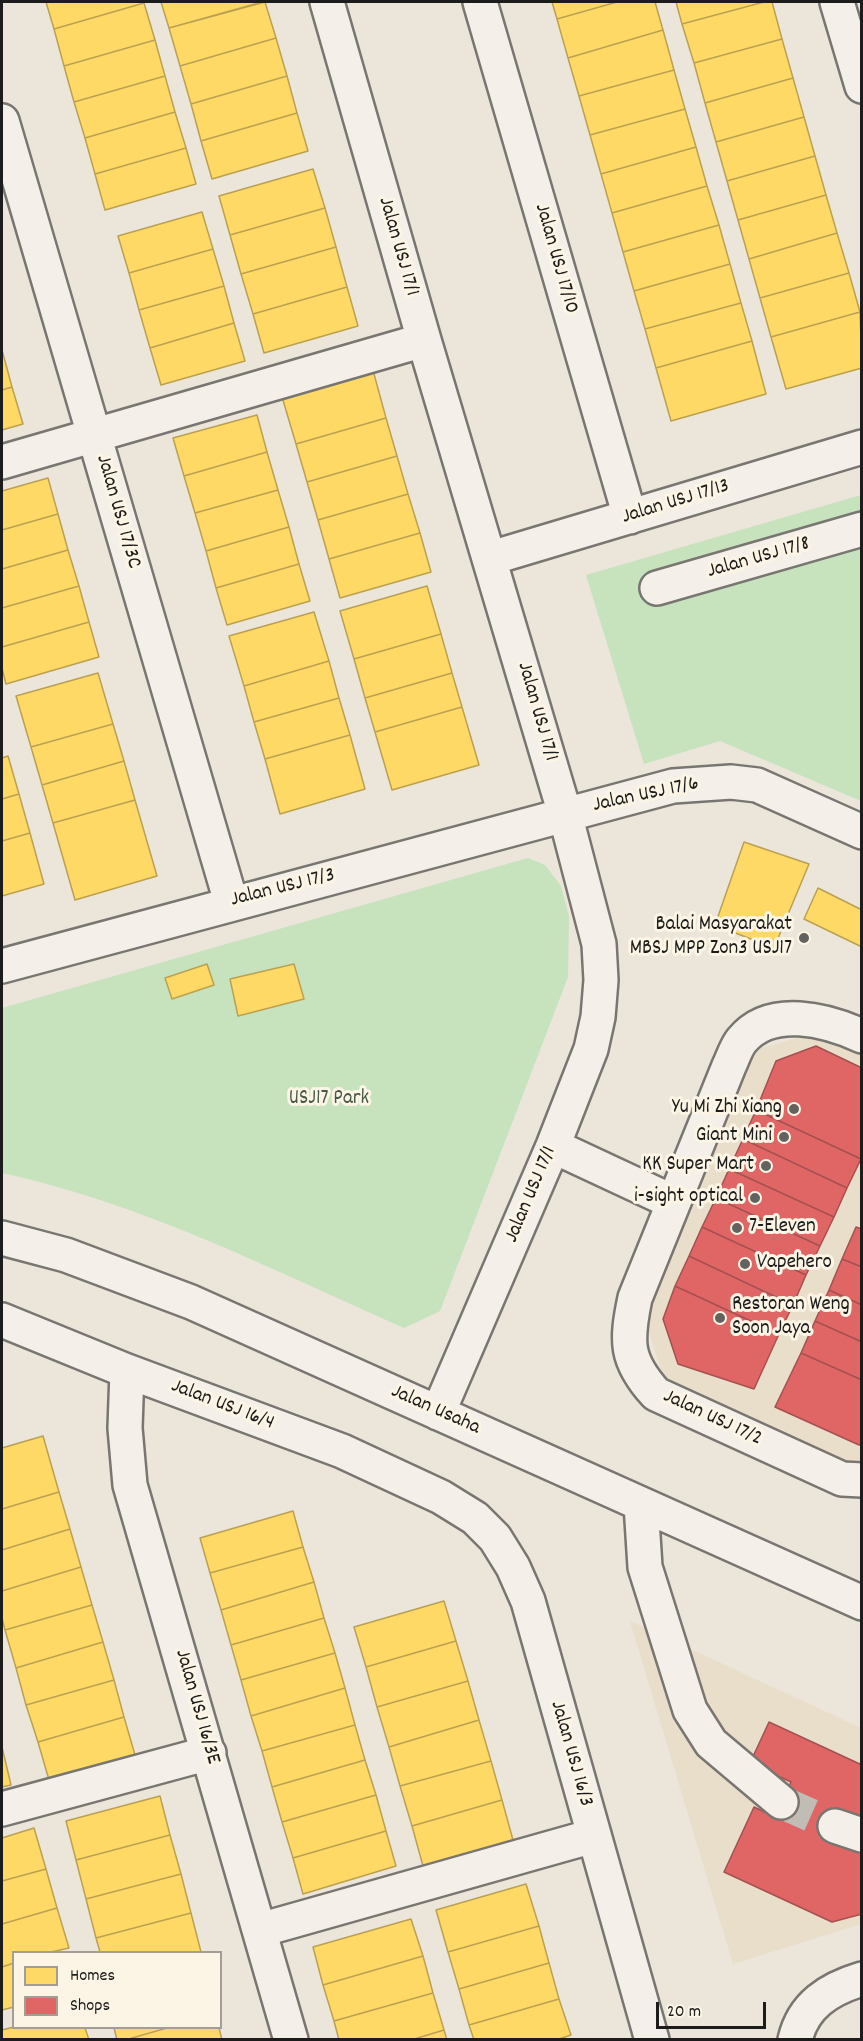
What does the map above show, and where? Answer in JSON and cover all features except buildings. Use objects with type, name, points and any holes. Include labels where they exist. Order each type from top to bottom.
[{"type":"street","name":"Jalan USJ 17/1","points":[[327,2],[424,340],[491,558],[565,814],[599,944],[601,980],[598,1017],[591,1049],[553,1146],[438,1413]]},
{"type":"street","name":"Jalan USJ 17/10","points":[[480,2],[630,517]]},
{"type":"street","points":[[837,2],[861,86]]},
{"type":"street","name":"Jalan USJ 17/3C","points":[[2,121],[231,902]]},
{"type":"street","points":[[2,462],[424,340]]},
{"type":"street","name":"Jalan USJ 17/13","points":[[491,558],[861,447]]},
{"type":"street","name":"Jalan USJ 17/8","points":[[657,588],[861,529]]},
{"type":"street","name":"Jalan USJ 17/6","points":[[565,814],[673,786],[731,782],[757,785],[861,832]]},
{"type":"street","name":"Jalan USJ 17/3","points":[[2,966],[231,902],[425,853],[565,814]]},
{"type":"street","name":"Jalan USJ 17/2","points":[[861,1036],[816,1019],[787,1019],[762,1025],[742,1040],[673,1202],[633,1308],[629,1328],[629,1353],[638,1374],[656,1394],[842,1479],[861,1480]]},
{"type":"street","points":[[553,1146],[673,1202]]},
{"type":"street","name":"Jalan Usaha","points":[[2,1238],[66,1255],[191,1302],[861,1603]]},
{"type":"street","name":"Jalan USJ 16/4","points":[[2,1320],[127,1371],[342,1451],[441,1497]]},
{"type":"street","name":"Jalan USJ 16/3E","points":[[127,1371],[125,1428],[130,1485],[291,2040]]},
{"type":"street","name":"Jalan USJ 16/3","points":[[441,1497],[475,1518],[495,1538],[513,1567],[528,1601],[652,2040]]},
{"type":"street","points":[[641,1504],[645,1567],[690,1710],[711,1743],[781,1802]]},
{"type":"street","points":[[2,1809],[209,1752]]},
{"type":"street","points":[[260,1930],[593,1836]]},
{"type":"street","points":[[795,2040],[798,2027],[814,2002],[839,1986],[861,1979]]},
{"type":"shaded area","points":[[816,1033],[861,1053],[861,1460],[848,1466],[665,1383],[643,1313],[754,1050]]},
{"type":"shaded area","points":[[630,1621],[861,1728],[861,1924],[733,1964]]},
{"type":"green space","points":[[861,495],[861,801],[720,741],[644,764],[586,575]]},
{"type":"green space","name":"USJ17 Park","points":[[528,858],[545,865],[561,886],[569,916],[568,977],[440,1311],[404,1328],[256,1261],[156,1220],[54,1186],[2,1173],[2,1008]]},
{"type":"tunnel","points":[[781,1802],[835,1826]]},
{"type":"place","name":"Balai Masyarakat MBSJ MPP Zon3 USJ17","points":[[804,938]]},
{"type":"place","name":"Yu Mi Zhi Xiang","points":[[794,1109]]},
{"type":"place","name":"Giant Mini","points":[[784,1137]]},
{"type":"place","name":"KK Super Mart","points":[[766,1166]]},
{"type":"place","name":"i-sight optical","points":[[755,1198]]},
{"type":"place","name":"7-Eleven","points":[[737,1228]]},
{"type":"place","name":"Vapehero","points":[[745,1264]]},
{"type":"place","name":"Restoran Weng Soon Jaya","points":[[720,1318]]}]
